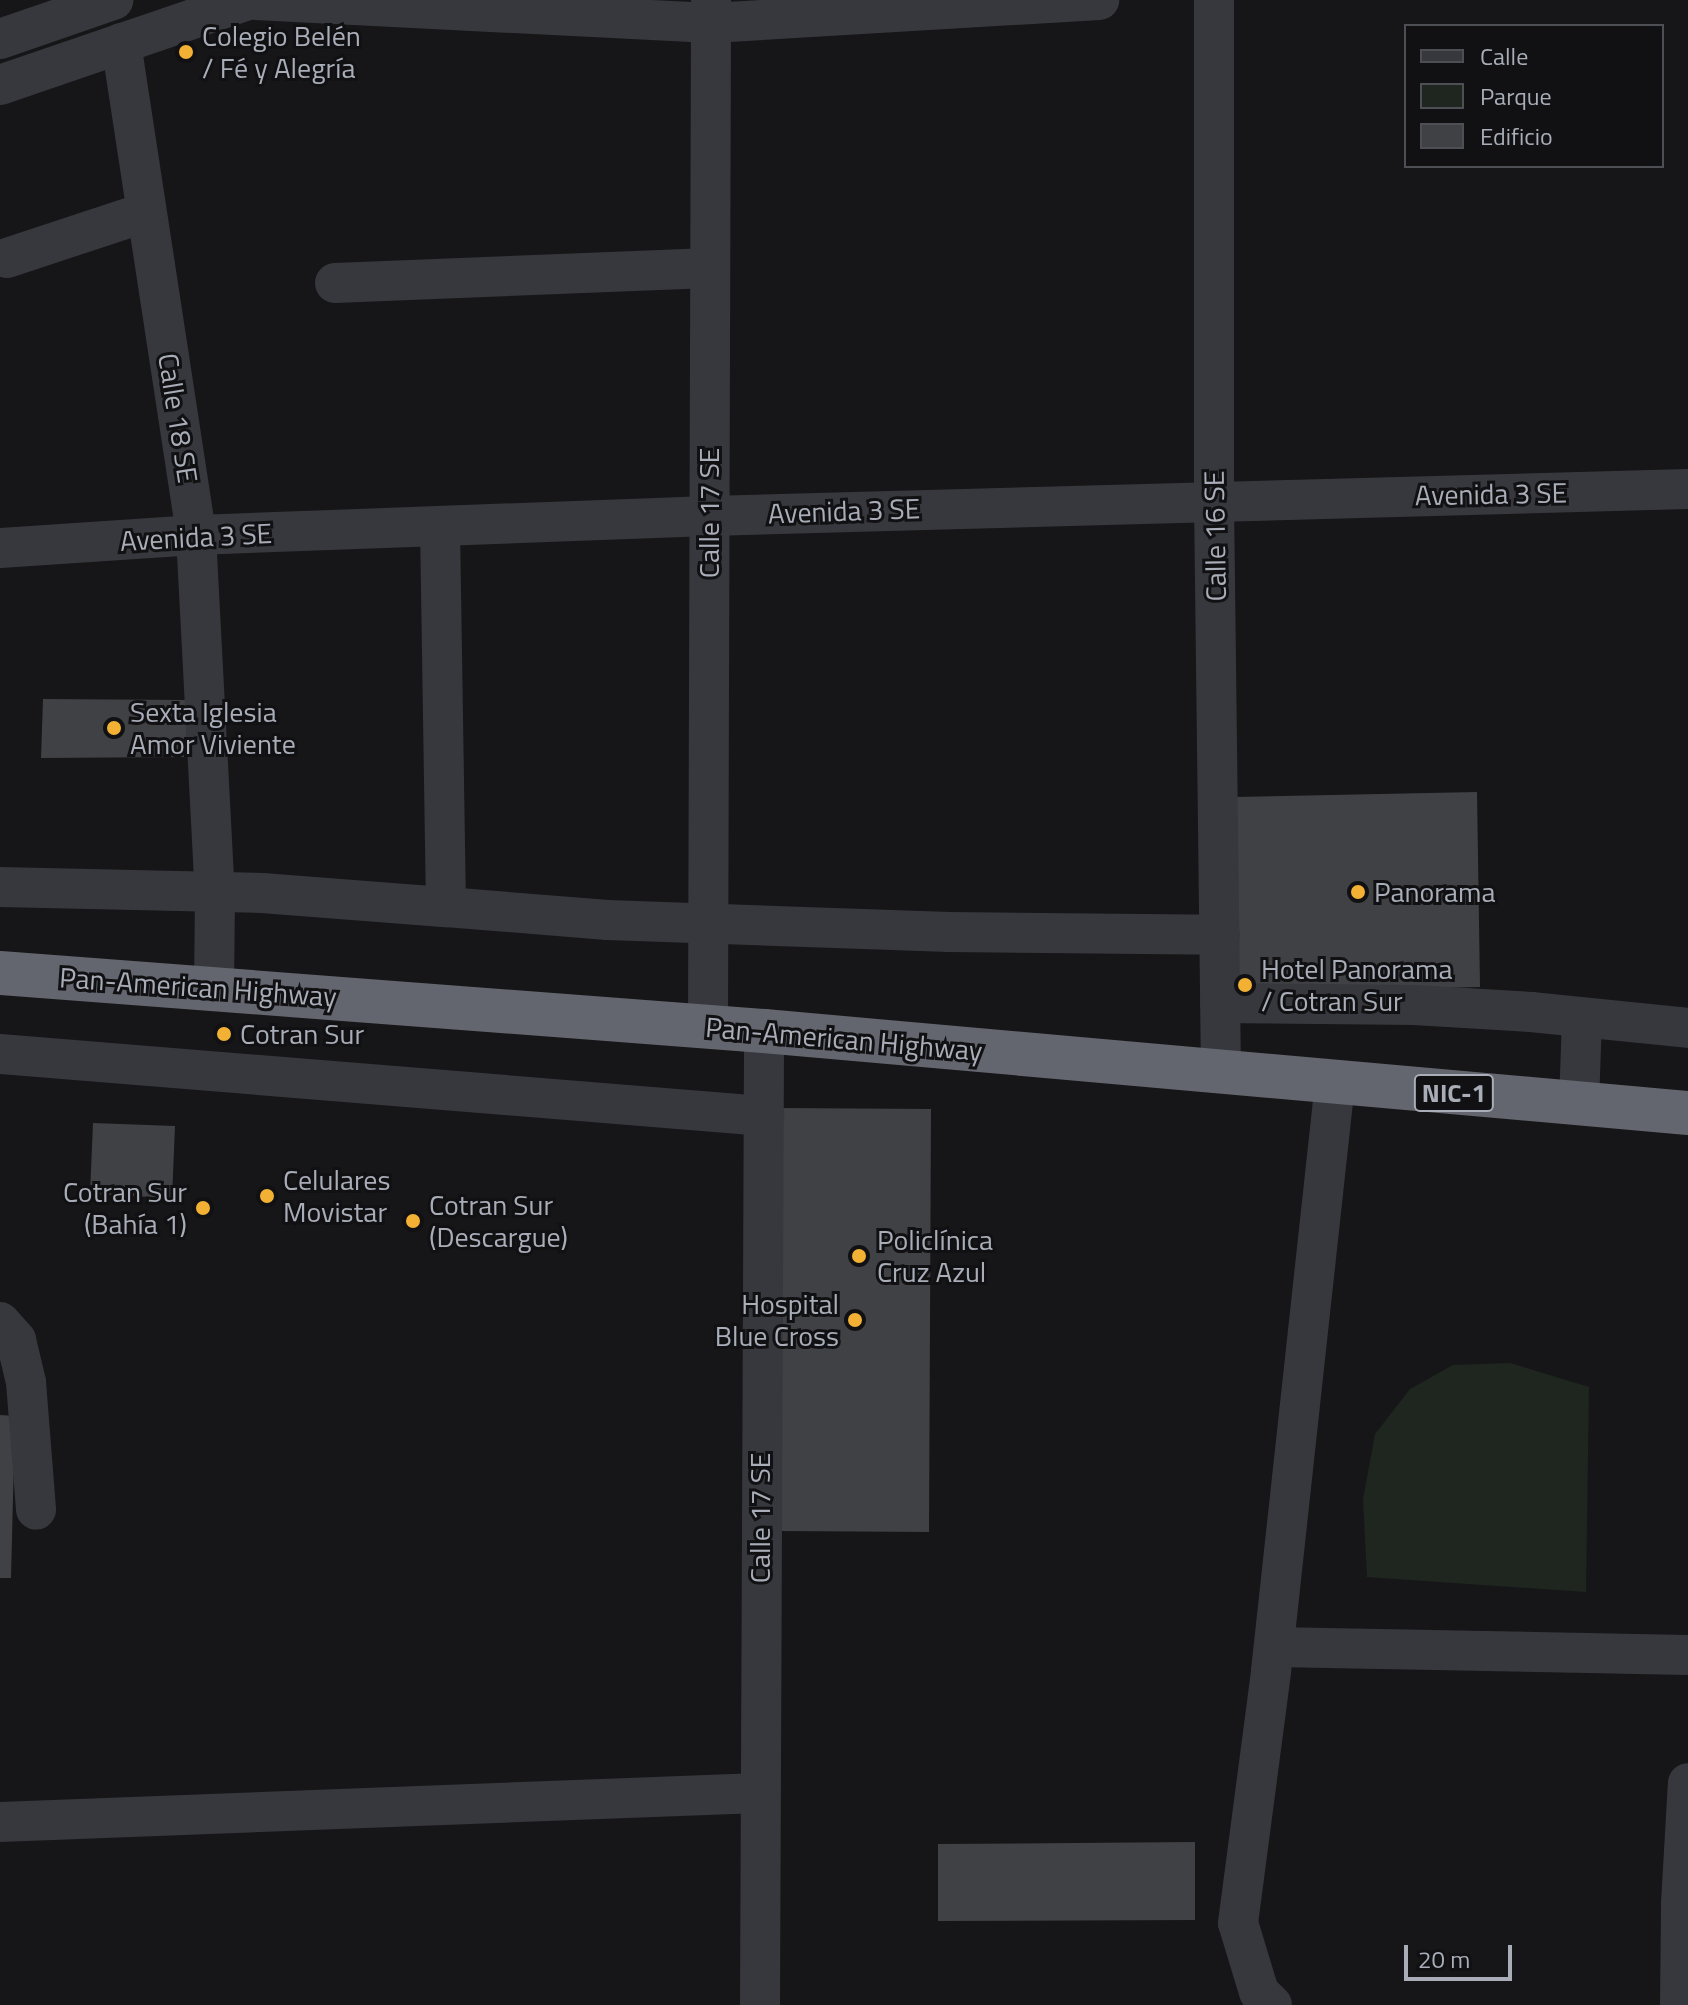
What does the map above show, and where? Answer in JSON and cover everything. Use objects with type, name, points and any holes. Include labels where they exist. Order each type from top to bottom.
[{"type":"highway","name":"Pan-American Highway","points":[[0,973],[764,1031],[1688,1113]]},
{"type":"street","points":[[0,39],[113,0]]},
{"type":"street","points":[[0,85],[248,0]]},
{"type":"street","points":[[256,0],[711,12],[1099,0]]},
{"type":"street","name":"Calle 16 SE","points":[[1214,0],[1214,500],[1221,1073]]},
{"type":"street","name":"Calle 17 SE","points":[[708,1027],[711,12]]},
{"type":"street","name":"Calle 18 SE","points":[[121,43],[196,535],[215,895],[214,988]]},
{"type":"street","points":[[7,258],[146,212]]},
{"type":"street","points":[[335,283],[710,268]]},
{"type":"street","name":"Avenida 3 SE","points":[[0,548],[196,535],[709,516],[1688,489]]},
{"type":"street","points":[[440,526],[446,907]]},
{"type":"street","points":[[0,887],[349,897],[563,919],[950,932],[1220,935]]},
{"type":"street","points":[[1220,1003],[1414,1005],[1688,1028]]},
{"type":"street","points":[[1579,1104],[1582,1019]]},
{"type":"street","name":"Calle 17 SE","points":[[760,2005],[764,1031]]},
{"type":"street","points":[[0,1054],[764,1116]]},
{"type":"street","points":[[1272,2005],[1259,1992],[1238,1923],[1274,1647],[1335,1083]]},
{"type":"street","points":[[0,1322],[16,1340],[26,1382],[36,1510]]},
{"type":"street","points":[[1274,1647],[1688,1655]]},
{"type":"street","points":[[1680,2005],[1681,1903],[1688,1783]]},
{"type":"street","points":[[0,1822],[759,1793]]},
{"type":"green space","points":[[1510,1363],[1589,1387],[1586,1592],[1367,1577],[1363,1499],[1375,1434],[1410,1389],[1453,1365]]},
{"type":"building","name":"Sexta Iglesia Amor Viviente","points":[[43,699],[185,700],[188,757],[41,758]]},
{"type":"building","name":"Panorama","points":[[1477,792],[1480,987],[1239,992],[1235,797]]},
{"type":"building","name":"Hospital Blue Cross","points":[[781,1108],[931,1109],[929,1532],[780,1531]]},
{"type":"building","points":[[93,1123],[175,1126],[172,1198],[90,1194]]},
{"type":"building","points":[[0,1415],[15,1416],[11,1578],[0,1578]]},
{"type":"building","points":[[1195,1842],[1195,1920],[938,1921],[938,1844]]},
{"type":"place","name":"Colegio Belén / Fé y Alegría","points":[[186,52]]},
{"type":"place","name":"Sexta Iglesia Amor Viviente","points":[[114,728]]},
{"type":"place","name":"Panorama","points":[[1358,892]]},
{"type":"place","name":"Hotel Panorama / Cotran Sur","points":[[1245,985]]},
{"type":"place","name":"Cotran Sur","points":[[224,1034]]},
{"type":"place","name":"Celulares Movistar","points":[[267,1196]]},
{"type":"place","name":"Cotran Sur (Bahía 1)","points":[[203,1208]]},
{"type":"place","name":"Cotran Sur (Descargue)","points":[[413,1221]]},
{"type":"place","name":"Policlínica Cruz Azul","points":[[859,1256]]},
{"type":"place","name":"Hospital Blue Cross","points":[[855,1320]]}]
